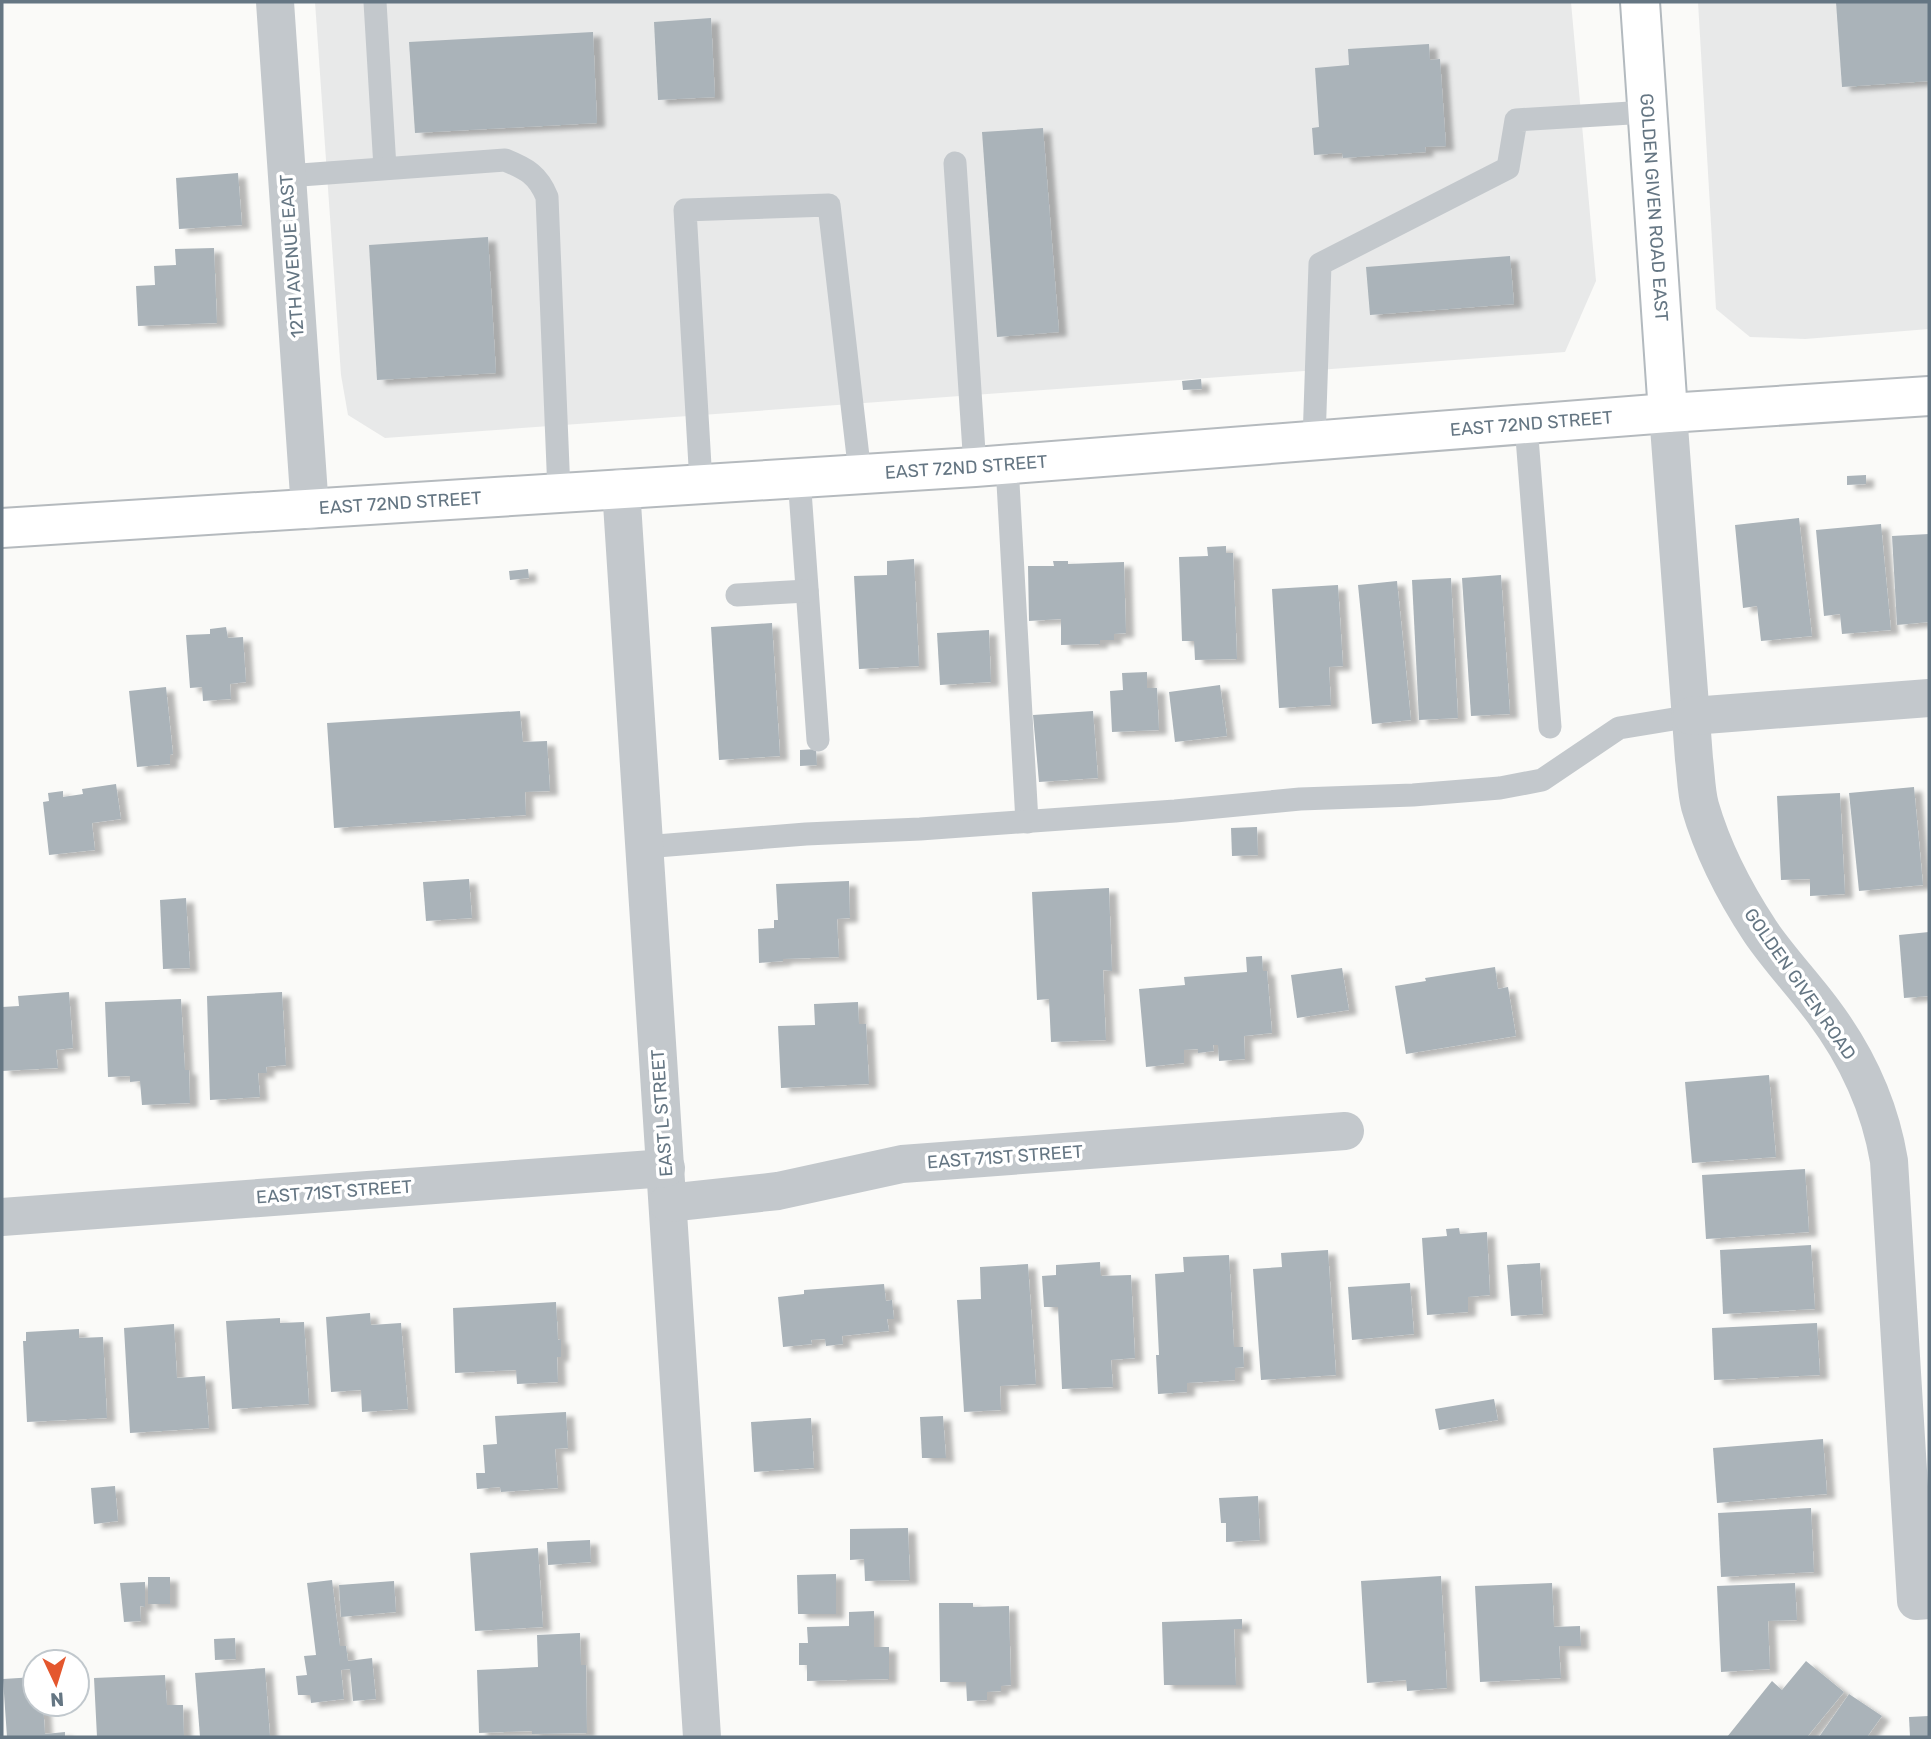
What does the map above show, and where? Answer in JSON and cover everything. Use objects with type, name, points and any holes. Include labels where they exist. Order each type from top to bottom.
[{"type":"main road","name":"GOLDEN GIVEN ROAD EAST","points":[[1640,2],[1668,413]]},
{"type":"main road","name":"EAST 72ND STREET","points":[[2,528],[991,466],[1668,413],[1929,396]]},
{"type":"street","name":"12TH AVENUE EAST","points":[[275,2],[310,510]]},
{"type":"street","name":"GOLDEN GIVEN ROAD","points":[[1668,413],[1699,804],[1716,853],[1761,933],[1825,1013],[1852,1054],[1885,1136],[1923,1600]]},
{"type":"street","name":"EAST L STREET","points":[[621,488],[702,1737]]},
{"type":"street","points":[[1692,716],[1929,698]]},
{"type":"street","name":"EAST 71ST STREET","points":[[2,1217],[667,1185],[778,1191],[902,1164],[1345,1130]]},
{"type":"lane","points":[[375,2],[384,168]]},
{"type":"lane","points":[[1314,441],[1320,264],[1508,168],[1516,120],[1647,112]]},
{"type":"lane","points":[[287,176],[505,160],[522,167],[540,181],[547,197],[559,492]]},
{"type":"lane","points":[[955,163],[991,466],[1027,822]]},
{"type":"lane","points":[[701,483],[685,210],[829,205],[860,474]]},
{"type":"lane","points":[[1527,425],[1550,727]]},
{"type":"lane","points":[[799,477],[818,740]]},
{"type":"lane","points":[[737,596],[807,591]]},
{"type":"lane","points":[[645,847],[806,834],[1027,822],[1300,799],[1412,795],[1500,788],[1542,780],[1619,728],[1692,716]]},
{"type":"shaded area","points":[[315,2],[1571,2],[1596,281],[1565,352],[385,438],[348,415],[341,375]]},
{"type":"shaded area","points":[[1698,2],[1929,2],[1929,329],[1805,339],[1750,337],[1716,309]]},
{"type":"building","points":[[1836,2],[1929,2],[1929,81],[1842,87]]},
{"type":"building","points":[[711,18],[715,97],[658,100],[654,22]]},
{"type":"building","points":[[593,32],[597,123],[415,133],[409,42]]},
{"type":"building","points":[[1429,44],[1430,60],[1440,59],[1446,146],[1425,147],[1426,152],[1343,158],[1342,153],[1314,155],[1312,128],[1319,127],[1315,68],[1349,65],[1348,49]]},
{"type":"building","points":[[1043,128],[1059,332],[997,337],[982,132]]},
{"type":"building","points":[[238,173],[242,225],[179,229],[176,178]]},
{"type":"building","points":[[488,237],[496,373],[377,380],[369,245]]},
{"type":"building","points":[[214,248],[217,323],[138,326],[136,286],[155,285],[154,266],[176,265],[175,249]]},
{"type":"building","points":[[1510,256],[1514,304],[1370,315],[1366,267]]},
{"type":"building","points":[[1201,379],[1202,389],[1183,390],[1182,381]]},
{"type":"building","points":[[1866,475],[1866,484],[1847,485],[1847,476]]},
{"type":"building","points":[[1799,518],[1812,636],[1761,641],[1757,606],[1743,608],[1735,525]]},
{"type":"building","points":[[1881,524],[1891,630],[1842,634],[1840,614],[1824,616],[1816,530]]},
{"type":"building","points":[[1929,534],[1929,622],[1897,625],[1892,536]]},
{"type":"building","points":[[1226,546],[1226,553],[1233,553],[1237,659],[1195,660],[1194,641],[1182,641],[1179,557],[1208,556],[1207,547]]},
{"type":"building","points":[[914,559],[919,666],[859,669],[854,576],[887,575],[887,561]]},
{"type":"building","points":[[1053,561],[1068,561],[1068,564],[1124,562],[1126,633],[1114,634],[1114,640],[1100,640],[1100,644],[1061,645],[1061,619],[1029,621],[1028,566],[1054,566]]},
{"type":"building","points":[[528,569],[529,578],[510,580],[509,571]]},
{"type":"building","points":[[1501,575],[1510,714],[1471,716],[1462,578]]},
{"type":"building","points":[[1451,578],[1458,718],[1419,720],[1412,580]]},
{"type":"building","points":[[1397,581],[1411,720],[1372,724],[1358,585]]},
{"type":"building","points":[[1338,585],[1343,666],[1329,667],[1331,705],[1279,708],[1272,589]]},
{"type":"building","points":[[772,623],[780,756],[719,760],[711,627]]},
{"type":"building","points":[[226,627],[228,638],[243,637],[246,682],[230,684],[231,699],[203,701],[202,687],[190,688],[186,635],[210,634],[210,629]]},
{"type":"building","points":[[989,630],[991,682],[940,685],[937,633]]},
{"type":"building","points":[[1147,672],[1147,688],[1157,688],[1159,730],[1112,732],[1110,691],[1123,690],[1122,673]]},
{"type":"building","points":[[1220,685],[1227,736],[1175,742],[1169,692]]},
{"type":"building","points":[[166,687],[173,754],[170,755],[170,764],[137,767],[129,691]]},
{"type":"building","points":[[520,711],[523,742],[547,741],[550,791],[525,792],[526,815],[334,828],[327,723]]},
{"type":"building","points":[[1093,711],[1098,778],[1039,782],[1033,715]]},
{"type":"building","points":[[816,749],[817,765],[800,766],[800,750]]},
{"type":"building","points":[[116,784],[121,819],[92,823],[95,850],[49,855],[43,802],[49,801],[48,793],[63,791],[63,797],[83,794],[82,789]]},
{"type":"building","points":[[1914,787],[1923,885],[1859,891],[1849,793]]},
{"type":"building","points":[[1840,793],[1845,894],[1810,896],[1810,879],[1781,880],[1777,796]]},
{"type":"building","points":[[1257,827],[1258,855],[1232,856],[1231,828]]},
{"type":"building","points":[[469,879],[472,918],[426,921],[423,882]]},
{"type":"building","points":[[849,881],[850,918],[837,919],[839,957],[783,959],[759,963],[758,929],[774,928],[774,920],[778,920],[776,884]]},
{"type":"building","points":[[1109,888],[1112,971],[1103,970],[1106,1040],[1051,1042],[1049,999],[1037,1000],[1032,892]]},
{"type":"building","points":[[186,898],[190,968],[163,969],[160,900]]},
{"type":"building","points":[[1929,932],[1929,996],[1904,998],[1899,935]]},
{"type":"building","points":[[1262,956],[1263,971],[1267,971],[1272,1033],[1244,1036],[1245,1059],[1219,1061],[1218,1045],[1213,1045],[1214,1051],[1198,1053],[1198,1049],[1184,1050],[1184,1063],[1146,1067],[1139,989],[1185,985],[1184,977],[1247,972],[1246,957]]},
{"type":"building","points":[[1495,967],[1498,989],[1508,987],[1516,1036],[1406,1054],[1395,986],[1426,981],[1425,978]]},
{"type":"building","points":[[1342,968],[1349,1010],[1297,1018],[1291,975]]},
{"type":"building","points":[[69,992],[73,1048],[56,1050],[58,1068],[2,1071],[2,1007],[19,1006],[18,996]]},
{"type":"building","points":[[282,992],[286,1065],[266,1067],[267,1073],[258,1073],[260,1097],[210,1100],[207,996]]},
{"type":"building","points":[[181,999],[185,1070],[189,1070],[190,1103],[142,1105],[140,1081],[130,1082],[130,1076],[108,1077],[105,1002]]},
{"type":"building","points":[[858,1002],[859,1024],[866,1024],[869,1084],[781,1088],[778,1026],[815,1025],[814,1004]]},
{"type":"building","points":[[1769,1075],[1776,1157],[1692,1163],[1685,1082]]},
{"type":"building","points":[[1805,1169],[1809,1232],[1706,1239],[1702,1175]]},
{"type":"building","points":[[1459,1228],[1460,1234],[1487,1232],[1490,1295],[1468,1297],[1468,1312],[1427,1315],[1422,1238],[1447,1236],[1446,1229]]},
{"type":"building","points":[[1811,1245],[1815,1309],[1723,1314],[1720,1250]]},
{"type":"building","points":[[1328,1250],[1336,1375],[1261,1380],[1253,1269],[1282,1267],[1281,1253]]},
{"type":"building","points":[[1229,1255],[1234,1347],[1243,1347],[1244,1367],[1235,1368],[1235,1380],[1187,1383],[1187,1392],[1158,1394],[1155,1274],[1184,1272],[1183,1257]]},
{"type":"building","points":[[1100,1262],[1101,1276],[1131,1275],[1135,1358],[1111,1360],[1113,1387],[1062,1389],[1058,1307],[1044,1307],[1042,1276],[1056,1275],[1056,1265]]},
{"type":"building","points":[[1540,1263],[1543,1314],[1511,1316],[1507,1265]]},
{"type":"building","points":[[1028,1264],[1036,1384],[1000,1386],[1001,1410],[964,1412],[957,1300],[981,1299],[980,1267]]},
{"type":"building","points":[[1410,1283],[1414,1334],[1352,1340],[1348,1287]]},
{"type":"building","points":[[884,1284],[886,1301],[892,1300],[894,1319],[887,1319],[889,1331],[842,1336],[843,1344],[826,1346],[825,1339],[811,1340],[812,1344],[783,1347],[778,1297],[804,1294],[804,1290]]},
{"type":"building","points":[[556,1302],[558,1340],[561,1339],[561,1357],[557,1357],[558,1382],[517,1384],[516,1370],[455,1373],[453,1308]]},
{"type":"building","points":[[370,1313],[371,1325],[401,1323],[408,1409],[362,1412],[361,1390],[331,1392],[326,1317]]},
{"type":"building","points":[[280,1318],[280,1323],[304,1322],[309,1404],[232,1409],[226,1321]]},
{"type":"building","points":[[1817,1323],[1820,1375],[1714,1380],[1712,1328]]},
{"type":"building","points":[[174,1324],[177,1378],[205,1376],[209,1428],[130,1433],[124,1328]]},
{"type":"building","points":[[79,1329],[79,1338],[103,1337],[107,1418],[27,1422],[23,1341],[26,1341],[26,1332]]},
{"type":"building","points":[[1494,1399],[1498,1420],[1439,1430],[1435,1409]]},
{"type":"building","points":[[566,1412],[568,1448],[555,1449],[558,1488],[501,1492],[500,1487],[477,1489],[476,1473],[485,1473],[483,1445],[497,1444],[495,1416]]},
{"type":"building","points":[[943,1416],[946,1458],[922,1458],[920,1417]]},
{"type":"building","points":[[811,1418],[814,1468],[754,1472],[751,1422]]},
{"type":"building","points":[[1823,1439],[1827,1494],[1717,1503],[1713,1448]]},
{"type":"building","points":[[115,1486],[118,1521],[94,1524],[91,1488]]},
{"type":"building","points":[[1258,1496],[1260,1540],[1226,1542],[1226,1523],[1221,1523],[1219,1498]]},
{"type":"building","points":[[1811,1508],[1814,1572],[1721,1577],[1718,1513]]},
{"type":"building","points":[[908,1528],[910,1580],[865,1581],[864,1559],[850,1560],[850,1529]]},
{"type":"building","points":[[590,1540],[591,1562],[548,1565],[547,1542]]},
{"type":"building","points":[[538,1548],[543,1627],[475,1631],[470,1553]]},
{"type":"building","points":[[836,1574],[836,1614],[798,1614],[797,1575]]},
{"type":"building","points":[[1441,1576],[1447,1688],[1407,1691],[1406,1680],[1367,1683],[1361,1581]]},
{"type":"building","points":[[148,1577],[170,1577],[170,1604],[148,1604]]},
{"type":"building","points":[[332,1580],[340,1646],[346,1646],[348,1661],[372,1658],[376,1699],[353,1701],[350,1669],[341,1670],[344,1699],[311,1703],[310,1695],[298,1695],[296,1676],[307,1675],[304,1656],[316,1655],[307,1583]]},
{"type":"building","points":[[394,1581],[396,1612],[341,1617],[339,1585]]},
{"type":"building","points":[[145,1582],[145,1607],[140,1606],[141,1621],[124,1622],[120,1583]]},
{"type":"building","points":[[1552,1583],[1554,1627],[1580,1626],[1581,1646],[1559,1646],[1561,1678],[1480,1682],[1475,1586]]},
{"type":"building","points":[[1795,1583],[1797,1620],[1768,1621],[1770,1669],[1721,1672],[1717,1586]]},
{"type":"building","points":[[939,1603],[973,1603],[973,1607],[1009,1606],[1011,1685],[1001,1686],[1001,1691],[987,1692],[987,1700],[967,1701],[966,1682],[940,1682]]},
{"type":"building","points":[[874,1611],[874,1647],[889,1647],[889,1679],[807,1681],[807,1665],[799,1665],[799,1643],[808,1643],[807,1627],[849,1626],[849,1612]]},
{"type":"building","points":[[1242,1619],[1242,1629],[1234,1629],[1236,1685],[1164,1685],[1162,1622]]},
{"type":"building","points":[[580,1633],[581,1665],[586,1665],[587,1733],[479,1733],[477,1670],[538,1667],[537,1635]]},
{"type":"building","points":[[235,1638],[236,1659],[215,1660],[214,1639]]},
{"type":"building","points":[[1806,1661],[1844,1692],[1807,1737],[1727,1737],[1772,1681],[1782,1690]]},
{"type":"building","points":[[265,1668],[270,1737],[200,1737],[195,1673]]},
{"type":"building","points":[[165,1675],[167,1705],[183,1705],[184,1737],[97,1737],[94,1678]]},
{"type":"building","points":[[21,1678],[21,1718],[44,1718],[45,1734],[65,1732],[65,1737],[7,1737],[3,1679]]},
{"type":"building","points":[[1849,1694],[1882,1716],[1867,1737],[1819,1737]]},
{"type":"building","points":[[1929,1716],[1929,1737],[1910,1737],[1909,1717]]}]
